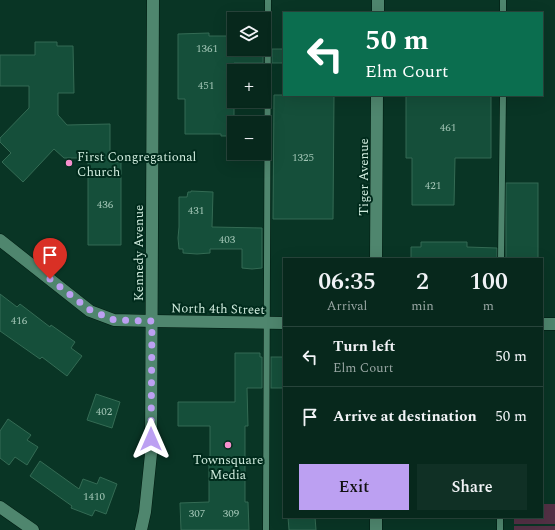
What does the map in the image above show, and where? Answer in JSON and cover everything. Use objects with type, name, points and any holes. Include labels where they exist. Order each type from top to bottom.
[{"type":"street","name":"Kennedy Avenue","points":[[141,530],[145,512],[151,454],[153,0]]},
{"type":"street","points":[[378,0],[378,12]]},
{"type":"street","name":"Tiger Avenue","points":[[376,258],[377,96]]},
{"type":"street","name":"North 4th Street","points":[[0,240],[90,310],[114,320],[283,322]]},
{"type":"street","points":[[543,324],[555,324]]},
{"type":"street","points":[[0,507],[33,530]]},
{"type":"street","points":[[376,518],[376,530]]},
{"type":"lane","points":[[266,530],[268,0]]},
{"type":"lane","points":[[503,12],[504,0]]},
{"type":"lane","points":[[501,258],[503,96]]},
{"type":"lane","points":[[500,518],[500,530]]},
{"type":"shaded area","points":[[543,504],[555,504],[555,524],[514,524],[514,518],[543,518]]},
{"type":"shaded area","points":[[514,526],[555,526],[555,530],[514,530]]},
{"type":"building","points":[[209,33],[209,36],[227,36],[227,56],[263,56],[263,63],[227,64],[227,108],[234,108],[234,116],[227,116],[227,136],[221,136],[221,134],[185,134],[185,99],[178,99],[178,34]]},
{"type":"building","points":[[35,42],[57,42],[57,46],[73,46],[74,93],[58,93],[58,115],[67,125],[110,124],[110,162],[121,162],[121,245],[88,245],[88,158],[64,158],[54,149],[23,182],[2,162],[11,153],[0,142],[0,138],[29,108],[29,86],[0,86],[0,55],[35,55]]},
{"type":"building","points":[[272,49],[283,49],[283,63],[272,63]]},
{"type":"building","points":[[274,95],[334,96],[333,219],[273,219]]},
{"type":"building","points":[[406,96],[491,96],[491,158],[455,158],[454,205],[412,205],[412,158],[406,158]]},
{"type":"building","points":[[506,183],[538,183],[538,258],[506,258]]},
{"type":"building","points":[[188,192],[213,192],[212,227],[262,228],[262,268],[242,268],[242,249],[210,249],[210,253],[197,254],[183,253],[183,249],[179,249],[179,197],[187,197]]},
{"type":"building","points":[[421,242],[467,242],[467,247],[497,248],[497,258],[411,258],[411,247],[421,247]]},
{"type":"building","points":[[0,294],[17,307],[20,304],[50,327],[51,325],[75,342],[71,348],[82,356],[67,376],[42,357],[40,359],[0,331]]},
{"type":"building","points":[[235,353],[260,353],[260,357],[262,357],[262,388],[247,388],[248,426],[245,426],[245,502],[248,502],[249,530],[181,530],[180,503],[209,502],[210,426],[178,426],[178,402],[235,402]]},
{"type":"building","points":[[271,357],[283,357],[283,388],[271,388]]},
{"type":"building","points":[[96,394],[120,402],[112,428],[87,420]]},
{"type":"building","points":[[8,419],[31,435],[27,440],[38,447],[27,465],[15,457],[9,465],[0,458],[0,431]]},
{"type":"building","points":[[40,461],[79,489],[83,479],[97,484],[100,477],[117,484],[106,514],[95,510],[92,516],[71,508],[72,506],[30,476]]},
{"type":"building","points":[[288,518],[315,518],[316,530],[289,530]]},
{"type":"place","name":"First Congregational Church","points":[[69,163]]},
{"type":"place","name":"Townsquare Media","points":[[228,445]]},
{"type":"route","points":[[50,279],[90,310],[114,320],[152,321],[151,439]]}]
